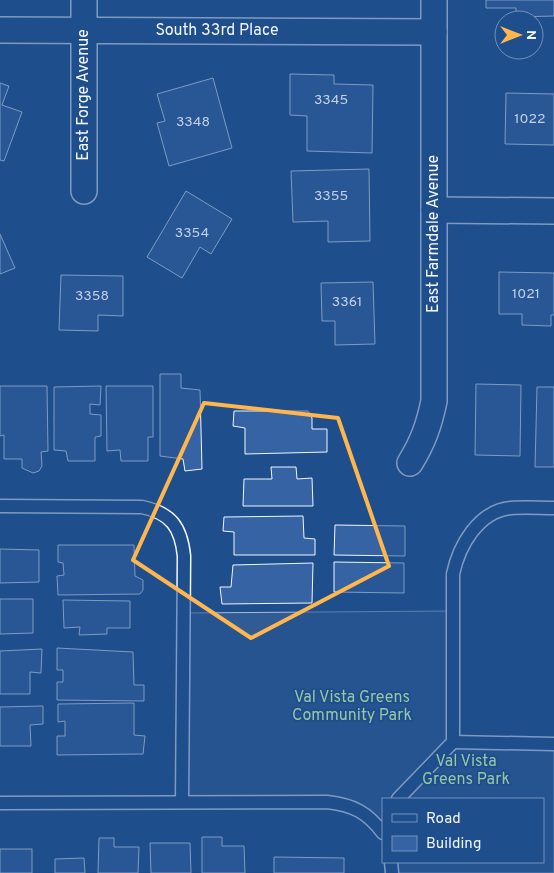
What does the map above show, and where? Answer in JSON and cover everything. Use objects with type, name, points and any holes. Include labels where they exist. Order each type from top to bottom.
[{"type":"street","name":"East Forge Avenue","points":[[84,0],[84,191]]},
{"type":"street","name":"East Farmdale Avenue","points":[[410,463],[421,446],[429,424],[434,401],[434,0]]},
{"type":"street","name":"South 33rd Place","points":[[0,30],[434,32]]},
{"type":"street","points":[[434,210],[554,211]]},
{"type":"lane","points":[[0,506],[142,507],[153,510],[174,523],[180,533],[184,556],[182,802]]},
{"type":"lane","points":[[399,798],[453,742],[453,574],[456,559],[463,544],[483,520],[497,512],[510,508],[554,508]]},
{"type":"lane","points":[[453,742],[554,744]]},
{"type":"lane","points":[[0,803],[327,802],[343,804],[362,811],[380,823]]},
{"type":"highlighted area","points":[[204,403],[338,418],[389,566],[251,638],[133,560]]},
{"type":"shaded area","name":"Val Vista Greens Community Park","points":[[453,611],[453,742],[554,744],[554,873],[392,873],[391,863],[544,863],[544,798],[382,798],[382,832],[343,804],[182,802],[184,613]]},
{"type":"building","points":[[486,0],[554,0],[554,16],[544,16],[544,10],[486,8]]},
{"type":"building","points":[[290,74],[334,75],[334,84],[373,85],[372,153],[307,151],[307,116],[290,115]]},
{"type":"building","points":[[213,78],[232,148],[169,166],[157,123],[165,121],[157,94]]},
{"type":"building","points":[[0,83],[9,86],[2,105],[22,112],[4,161],[0,160]]},
{"type":"building","points":[[506,93],[554,94],[554,145],[505,144]]},
{"type":"building","points":[[369,169],[370,241],[328,242],[328,221],[293,222],[291,171]]},
{"type":"building","points":[[186,191],[232,219],[211,254],[200,247],[182,278],[147,257]]},
{"type":"building","points":[[0,234],[15,268],[0,274]]},
{"type":"building","points":[[499,272],[554,273],[554,315],[551,315],[551,326],[522,325],[522,314],[499,314]]},
{"type":"building","points":[[61,275],[123,276],[123,316],[98,315],[98,331],[59,330]]},
{"type":"building","points":[[373,282],[375,344],[335,345],[335,321],[322,321],[321,283]]},
{"type":"building","points":[[160,374],[181,374],[181,388],[200,390],[202,469],[185,471],[183,459],[160,456]]},
{"type":"building","points":[[476,384],[521,385],[520,456],[475,455]]},
{"type":"building","points":[[0,386],[47,386],[48,451],[41,452],[42,466],[39,471],[33,473],[22,468],[22,459],[4,459],[4,435],[0,436]]},
{"type":"building","points":[[101,386],[100,405],[90,404],[90,414],[101,415],[101,436],[95,437],[95,461],[68,461],[66,451],[54,450],[54,387]]},
{"type":"building","points":[[106,386],[153,386],[153,437],[148,437],[148,461],[121,461],[120,450],[107,451]]},
{"type":"building","points":[[537,387],[554,387],[554,467],[535,467]]},
{"type":"building","points":[[234,411],[308,411],[312,418],[312,429],[327,429],[327,452],[245,454],[245,428],[233,426]]},
{"type":"building","points":[[271,467],[296,467],[297,479],[312,478],[313,506],[243,506],[244,479],[272,479]]},
{"type":"building","points":[[303,516],[304,538],[315,539],[315,555],[234,555],[234,532],[223,531],[224,517]]},
{"type":"building","points":[[335,525],[405,526],[405,556],[334,555]]},
{"type":"building","points":[[58,545],[134,545],[135,576],[143,580],[143,590],[140,594],[58,595],[57,576],[64,575],[63,563],[58,562]]},
{"type":"building","points":[[0,549],[39,550],[39,582],[0,583]]},
{"type":"building","points":[[334,562],[404,563],[404,593],[334,592]]},
{"type":"building","points":[[313,563],[312,603],[222,604],[220,587],[231,587],[233,565]]},
{"type":"building","points":[[0,599],[33,599],[33,633],[0,634]]},
{"type":"building","points":[[63,600],[130,601],[130,628],[107,628],[107,634],[79,635],[80,627],[64,628]]},
{"type":"building","points":[[57,648],[133,652],[134,685],[144,685],[144,701],[57,700],[57,682],[63,682],[63,670],[57,670]]},
{"type":"building","points":[[42,649],[41,673],[30,672],[30,694],[0,694],[0,651]]},
{"type":"building","points":[[134,703],[134,735],[145,736],[143,754],[57,755],[57,736],[65,736],[65,721],[58,722],[58,704]]},
{"type":"building","points":[[43,706],[43,724],[30,725],[31,746],[0,746],[0,707]]},
{"type":"building","points":[[202,837],[222,837],[222,846],[244,846],[245,873],[202,873]]},
{"type":"building","points":[[99,838],[114,838],[114,847],[139,847],[138,873],[98,873]]},
{"type":"building","points":[[150,843],[190,843],[191,873],[151,873]]},
{"type":"building","points":[[0,849],[32,849],[32,873],[0,873]]},
{"type":"building","points":[[274,857],[344,858],[344,873],[274,873]]},
{"type":"building","points":[[84,858],[85,873],[55,873],[55,859]]},
{"type":"park label","name":"Val Vista Greens Park","points":[[466,771]]}]
